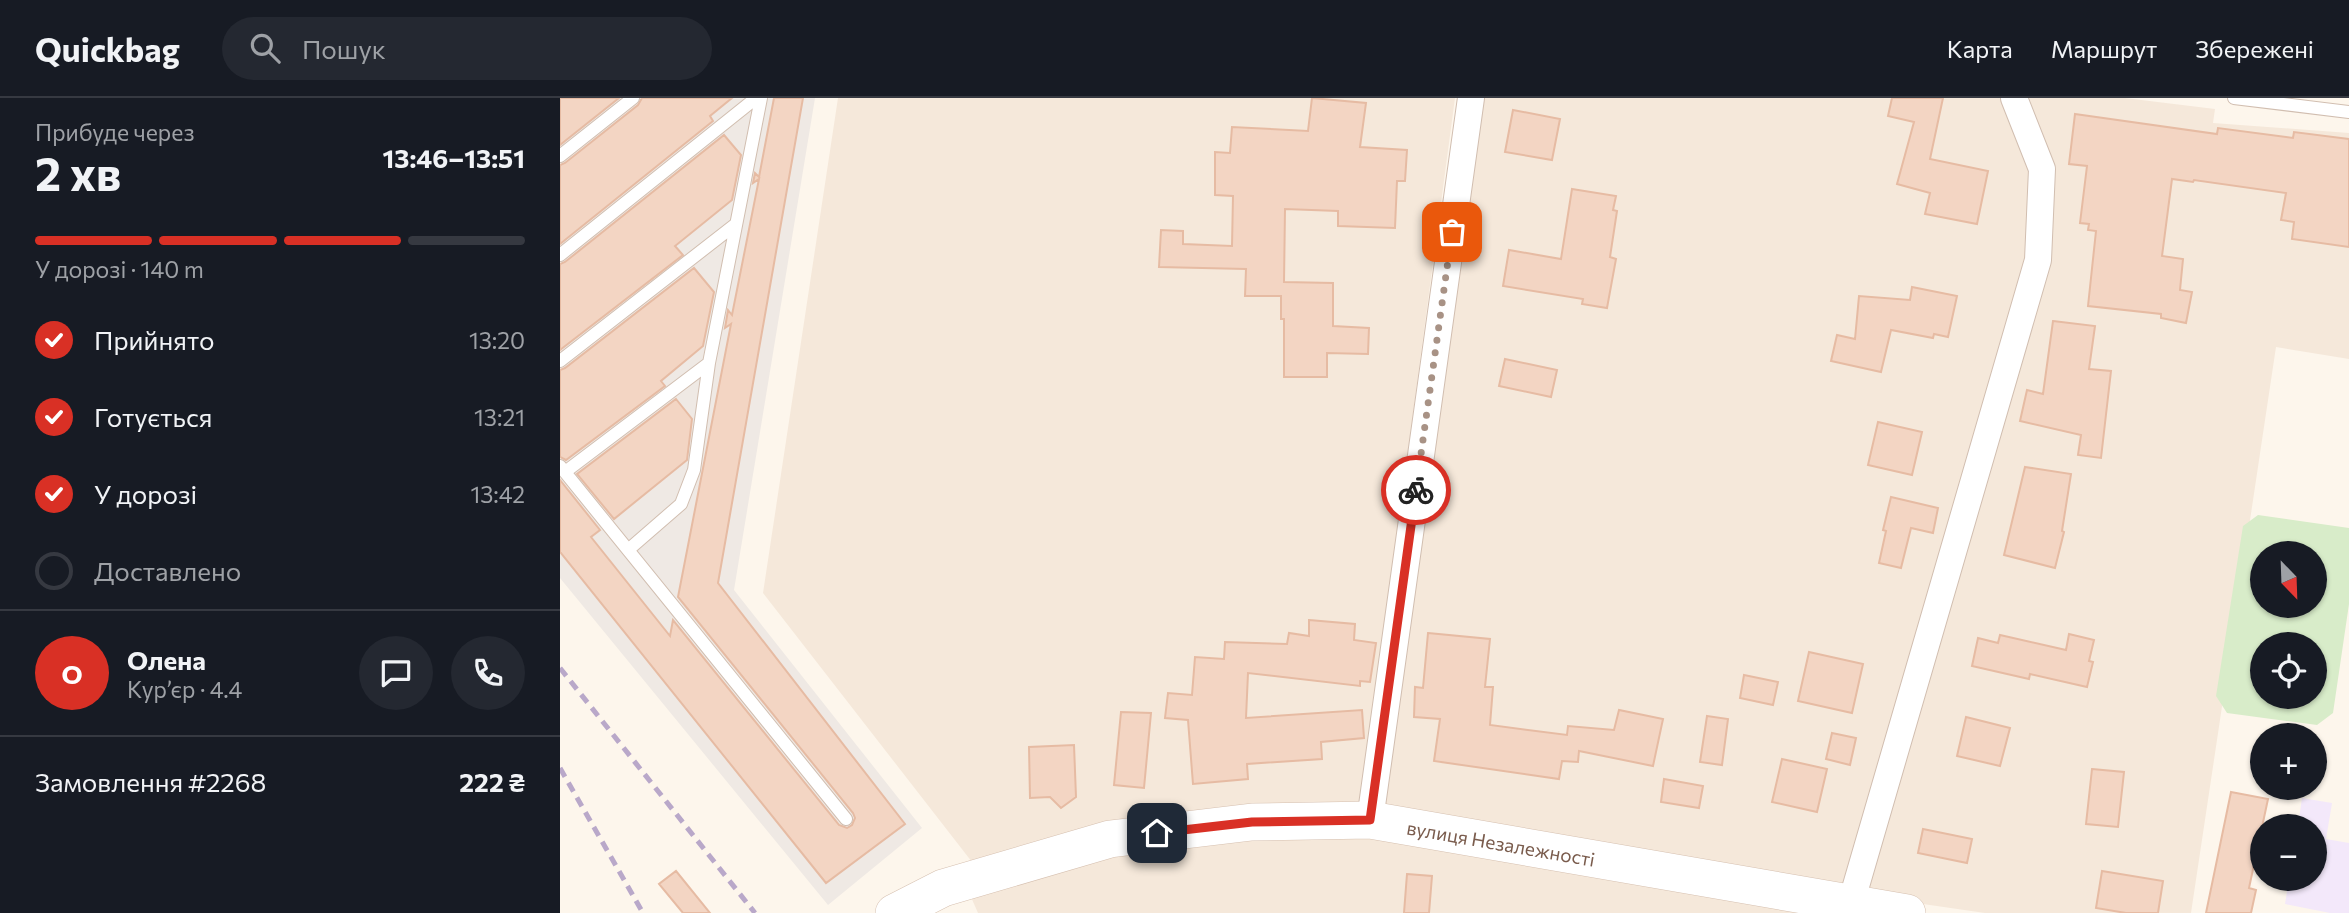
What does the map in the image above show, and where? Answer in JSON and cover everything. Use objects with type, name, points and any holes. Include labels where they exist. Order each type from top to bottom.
[{"type":"street","points":[[1370,820],[1471,98]]},
{"type":"street","points":[[1851,904],[2038,260],[2042,169],[2014,98]]},
{"type":"street","name":"вулиця Незалежності","points":[[894,913],[943,888],[1110,839],[1252,822],[1370,820],[1907,913]]},
{"type":"lane","points":[[560,156],[633,98]]},
{"type":"lane","points":[[628,550],[681,504],[694,470],[709,363],[759,98]]},
{"type":"lane","points":[[560,255],[759,98]]},
{"type":"lane","points":[[2234,98],[2349,112]]},
{"type":"lane","points":[[560,361],[736,223]]},
{"type":"lane","points":[[709,363],[562,469],[846,819]]},
{"type":"shaded area","points":[[560,98],[815,98],[734,590],[922,828],[828,905],[560,578]]},
{"type":"shaded area","points":[[838,98],[1455,98],[1361,803],[972,862],[763,593]]},
{"type":"shaded area","points":[[1482,98],[2008,98],[2036,168],[2032,247],[1843,891],[1384,808]]},
{"type":"shaded area","points":[[2029,98],[2125,98],[2215,109],[2213,123],[2349,133],[2349,359],[2276,347],[2191,913],[1985,913],[1861,895],[2053,165]]},
{"type":"shaded area","points":[[2302,800],[2332,803],[2327,833],[2327,814],[2300,814]]},
{"type":"shaded area","points":[[1357,826],[1838,913],[978,913],[971,897],[1057,863]]},
{"type":"shaded area","points":[[2327,839],[2349,843],[2349,913],[2330,913],[2285,904],[2287,891],[2327,891]]},
{"type":"green space","points":[[2258,515],[2349,528],[2349,604],[2333,713],[2320,723],[2302,723],[2227,713],[2216,696],[2243,526]]},
{"type":"building","points":[[560,98],[619,98],[560,145]]},
{"type":"building","points":[[642,98],[732,98],[710,116],[713,121],[560,244],[560,165],[638,105]]},
{"type":"building","points":[[774,98],[803,98],[718,583],[905,824],[826,883],[560,552],[560,480],[600,530],[591,537],[670,636],[673,620],[839,825],[847,828],[852,825],[855,818],[853,813],[678,597],[731,324],[725,328],[728,310],[732,315],[759,179],[753,183],[755,173],[759,177]]},
{"type":"building","points":[[1312,98],[1366,103],[1360,147],[1407,150],[1405,181],[1397,181],[1395,228],[1338,226],[1338,211],[1285,209],[1284,282],[1333,283],[1333,326],[1369,328],[1368,354],[1327,353],[1327,377],[1284,377],[1284,319],[1281,319],[1281,296],[1245,296],[1246,269],[1159,267],[1161,230],[1183,231],[1183,244],[1232,246],[1233,196],[1215,195],[1215,152],[1230,153],[1232,127],[1308,131]]},
{"type":"building","points":[[1892,98],[1943,98],[1930,159],[1988,171],[1977,224],[1925,214],[1930,193],[1897,184],[1914,122],[1888,116]]},
{"type":"building","points":[[1513,110],[1560,119],[1552,160],[1505,152]]},
{"type":"building","points":[[2075,114],[2217,134],[2218,128],[2293,138],[2294,132],[2349,139],[2349,247],[2292,239],[2294,222],[2281,220],[2286,193],[2172,179],[2162,256],[2183,259],[2180,290],[2192,292],[2186,323],[2161,318],[2161,314],[2088,306],[2096,231],[2088,230],[2089,224],[2080,223],[2087,166],[2069,164]]},
{"type":"building","points":[[724,135],[741,155],[732,200],[675,246],[683,255],[560,350],[560,264]]},
{"type":"building","points":[[1572,189],[1616,196],[1613,210],[1617,211],[1610,257],[1616,259],[1607,308],[1582,304],[1583,299],[1503,286],[1509,250],[1561,259]]},
{"type":"building","points":[[694,268],[714,292],[703,346],[661,381],[665,386],[566,460],[560,457],[560,370]]},
{"type":"building","points":[[1912,287],[1957,296],[1948,337],[1934,334],[1933,338],[1891,330],[1881,372],[1831,361],[1837,335],[1855,339],[1859,296],[1910,300]]},
{"type":"building","points":[[2053,321],[2095,326],[2089,369],[2111,371],[2101,458],[2078,455],[2081,435],[2020,421],[2027,390],[2043,394]]},
{"type":"building","points":[[1505,359],[1557,370],[1551,397],[1499,386]]},
{"type":"building","points":[[676,399],[692,419],[687,460],[614,519],[577,474]]},
{"type":"building","points":[[1878,422],[1922,432],[1912,475],[1868,465]]},
{"type":"building","points":[[2025,467],[2071,474],[2062,531],[2064,532],[2055,568],[2004,555]]},
{"type":"building","points":[[1891,497],[1938,508],[1933,533],[1911,528],[1901,568],[1879,563]]},
{"type":"building","points":[[1309,620],[1355,624],[1354,640],[1376,643],[1370,682],[1360,681],[1360,686],[1248,673],[1246,718],[1362,710],[1364,738],[1321,742],[1322,759],[1247,764],[1248,779],[1193,784],[1188,720],[1165,718],[1168,693],[1192,695],[1195,657],[1224,659],[1225,642],[1287,644],[1289,633],[1309,636]]},
{"type":"building","points":[[1428,633],[1490,639],[1485,687],[1493,687],[1490,725],[1567,735],[1568,726],[1614,730],[1619,710],[1663,719],[1653,766],[1579,751],[1578,762],[1562,761],[1559,779],[1434,761],[1440,719],[1414,717],[1415,687],[1423,688]]},
{"type":"building","points":[[2069,634],[2094,640],[2089,661],[2093,662],[2087,687],[2030,674],[2029,679],[1972,666],[1978,638],[1998,643],[2000,635],[2066,650]]},
{"type":"building","points":[[1809,652],[1863,664],[1852,713],[1798,701]]},
{"type":"building","points":[[1744,675],[1778,682],[1773,705],[1740,698]]},
{"type":"building","points":[[1121,712],[1151,713],[1144,788],[1114,785]]},
{"type":"building","points":[[1707,716],[1728,719],[1722,765],[1700,762]]},
{"type":"building","points":[[1966,717],[2010,728],[2000,766],[1957,756]]},
{"type":"building","points":[[1832,733],[1856,738],[1850,765],[1826,759]]},
{"type":"building","points":[[1074,745],[1076,797],[1061,808],[1050,797],[1030,798],[1029,747]]},
{"type":"building","points":[[1782,759],[1827,769],[1817,812],[1772,802]]},
{"type":"building","points":[[2092,769],[2124,772],[2118,827],[2086,824]]},
{"type":"building","points":[[1664,779],[1703,786],[1699,808],[1661,802]]},
{"type":"building","points":[[2231,792],[2250,796],[2250,800],[2268,800],[2265,814],[2250,814],[2249,888],[2250,891],[2256,891],[2251,913],[2206,913]]},
{"type":"building","points":[[1923,829],[1972,839],[1967,863],[1918,853]]},
{"type":"building","points":[[676,871],[710,913],[683,913],[659,884]]},
{"type":"building","points":[[2102,871],[2163,881],[2158,913],[2126,913],[2096,908]]},
{"type":"building","points":[[1407,874],[1432,876],[1429,913],[1404,913]]},
{"type":"railway","points":[[560,668],[755,913]]},
{"type":"railway","points":[[560,768],[643,913]]},
{"type":"way so far","points":[[1416,490],[1452,232]]},
{"type":"route","points":[[1157,833],[1252,822],[1370,820],[1416,490]]}]
